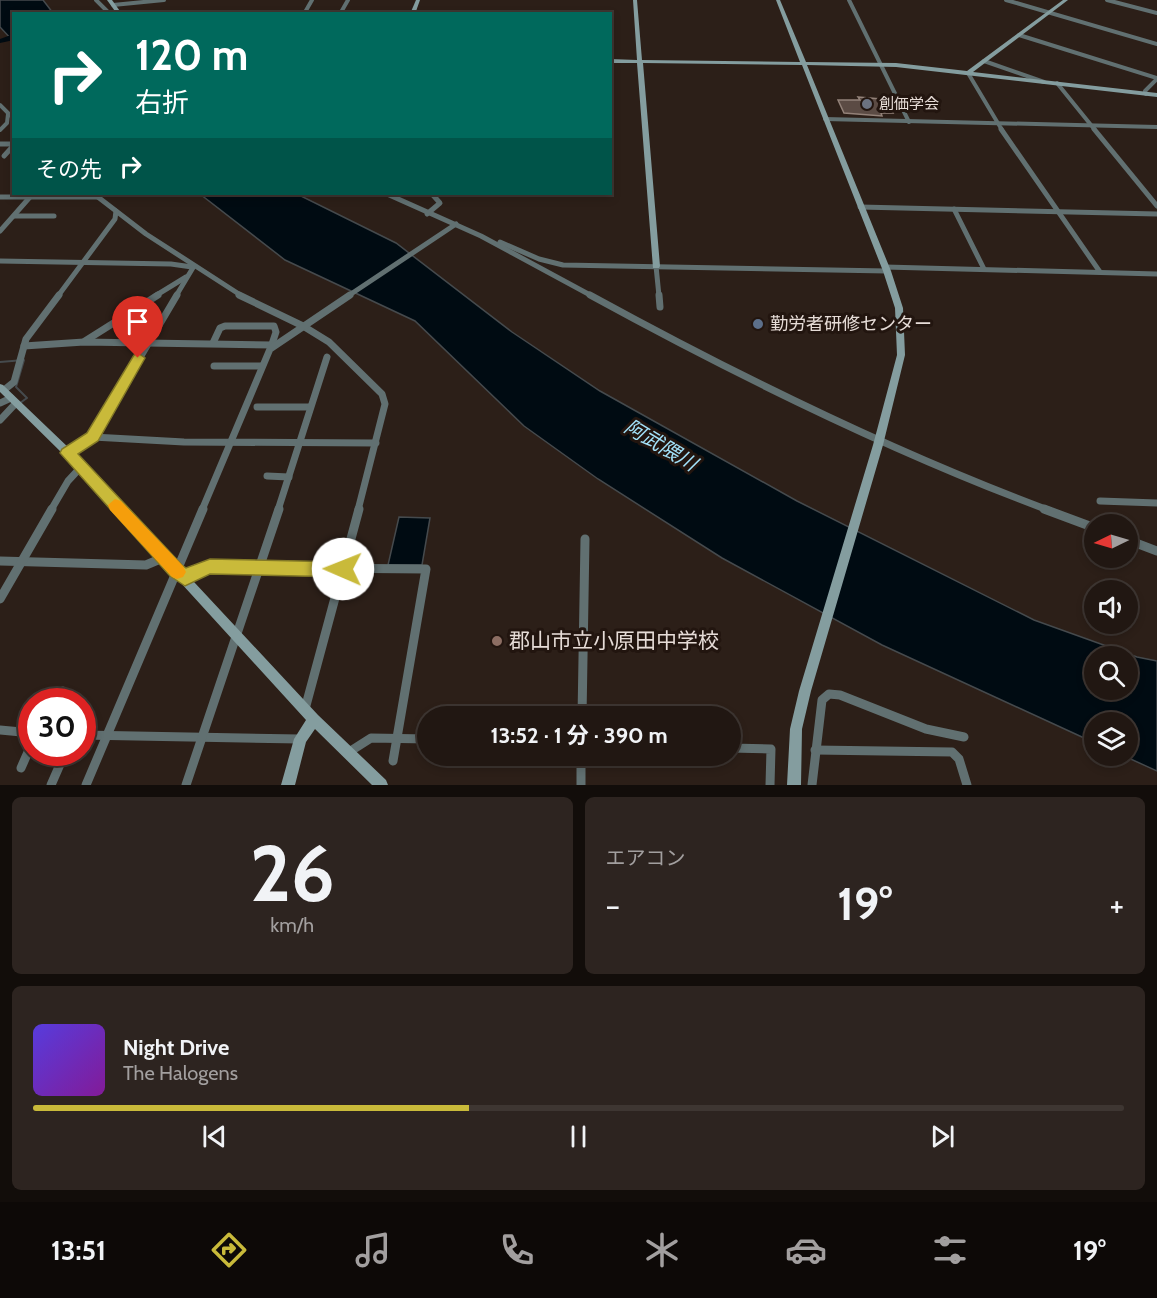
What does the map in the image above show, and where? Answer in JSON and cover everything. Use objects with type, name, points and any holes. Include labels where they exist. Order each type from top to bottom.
[{"type":"street","points":[[88,0],[103,7]]},
{"type":"street","points":[[96,0],[108,12]]},
{"type":"street","points":[[111,2],[164,0]]},
{"type":"street","points":[[635,0],[660,307]]},
{"type":"street","points":[[778,0],[886,269],[899,308],[902,334],[901,355],[879,442],[805,691],[796,729],[794,785]]},
{"type":"street","points":[[849,0],[909,122]]},
{"type":"street","points":[[1006,0],[1157,44]]},
{"type":"street","points":[[968,73],[1066,0]]},
{"type":"street","points":[[1107,0],[1157,14]]},
{"type":"street","points":[[1018,35],[1157,78],[1145,91],[1157,100]]},
{"type":"street","points":[[984,60],[1044,82]]},
{"type":"street","points":[[612,61],[881,64],[1151,94]]},
{"type":"street","points":[[968,73],[1056,211],[1100,272]]},
{"type":"street","points":[[1057,83],[1157,206]]},
{"type":"street","points":[[0,105],[12,117]]},
{"type":"street","points":[[0,130],[7,123],[8,114]]},
{"type":"street","points":[[825,119],[1157,127]]},
{"type":"street","points":[[4,156],[12,147]]},
{"type":"street","points":[[0,197],[96,195],[193,267],[245,299],[303,326],[329,342],[344,359],[379,387],[385,404],[305,709]]},
{"type":"street","points":[[389,195],[454,226],[553,264],[886,269],[984,268],[1157,274]]},
{"type":"street","points":[[427,214],[440,203],[433,195]]},
{"type":"street","points":[[0,231],[32,196]]},
{"type":"street","points":[[860,207],[1157,214]]},
{"type":"street","points":[[954,210],[984,268]]},
{"type":"street","points":[[0,420],[24,346],[115,219],[116,211]]},
{"type":"street","points":[[14,216],[54,216]]},
{"type":"street","points":[[24,346],[84,342],[273,345],[454,226]]},
{"type":"street","points":[[481,236],[804,407],[954,475],[1084,524]]},
{"type":"street","points":[[0,261],[171,264],[193,267]]},
{"type":"street","points":[[68,453],[93,437],[193,267]]},
{"type":"street","points":[[84,342],[186,277]]},
{"type":"street","points":[[86,785],[106,735],[180,574],[230,442],[273,345],[276,332],[274,326],[225,326],[220,328],[213,343]]},
{"type":"street","points":[[186,785],[257,568],[301,443],[300,436],[327,357]]},
{"type":"street","points":[[214,366],[262,366]]},
{"type":"street","points":[[0,403],[8,394]]},
{"type":"street","points":[[8,394],[68,453],[314,719],[381,785]]},
{"type":"street","points":[[257,407],[310,407]]},
{"type":"street","points":[[93,437],[230,442],[376,443]]},
{"type":"street","points":[[0,598],[68,481],[81,467]]},
{"type":"street","points":[[267,476],[289,477]]},
{"type":"street","points":[[1100,501],[1157,502]]},
{"type":"street","points":[[582,706],[585,539]]},
{"type":"street","points":[[1138,543],[1157,550]]},
{"type":"street","points":[[0,561],[146,565],[165,557]]},
{"type":"street","points":[[180,574],[204,567],[426,569],[393,761]]},
{"type":"street","points":[[812,785],[822,699],[829,694],[840,695],[926,729],[964,736]]},
{"type":"street","points":[[288,785],[300,739],[314,719]]},
{"type":"street","points":[[0,730],[18,732]]},
{"type":"street","points":[[96,735],[300,739]]},
{"type":"street","points":[[349,752],[370,738],[417,739]]},
{"type":"street","points":[[741,748],[771,749],[770,785]]},
{"type":"street","points":[[815,750],[952,752],[959,759],[967,785]]},
{"type":"street","points":[[51,785],[59,766]]},
{"type":"street","points":[[581,766],[581,785]]},
{"type":"water","points":[[0,0],[43,0],[52,12],[12,12],[12,40],[0,27]]},
{"type":"water","name":"阿武隈川","points":[[201,195],[299,195],[396,243],[512,332],[600,391],[797,501],[1034,620],[1106,646],[1084,646],[1084,700],[1138,700],[1138,657],[1157,661],[1157,771],[1138,762],[1138,712],[1084,712],[1084,738],[882,645],[722,558],[598,479],[524,426],[415,321],[285,260]]},
{"type":"water","points":[[399,517],[430,518],[422,565],[388,565]]},
{"type":"building","name":"創価学会","points":[[858,97],[893,100],[896,107],[889,107],[893,113],[881,113],[882,116],[844,113],[838,100],[860,100]]},
{"type":"waterway","points":[[0,41],[12,38]]},
{"type":"waterway","points":[[0,362],[24,360],[16,387],[27,398],[20,403]]},
{"type":"slow traffic","points":[[115,505],[177,572]]},
{"type":"place","name":"創価学会","points":[[867,104]]},
{"type":"place","name":"勤労者研修センター","points":[[758,324]]},
{"type":"place","name":"郡山市立小原田中学校","points":[[497,641]]},
{"type":"route","points":[[138,358],[93,437],[68,453],[176,570],[185,578],[204,567],[343,569]]}]
